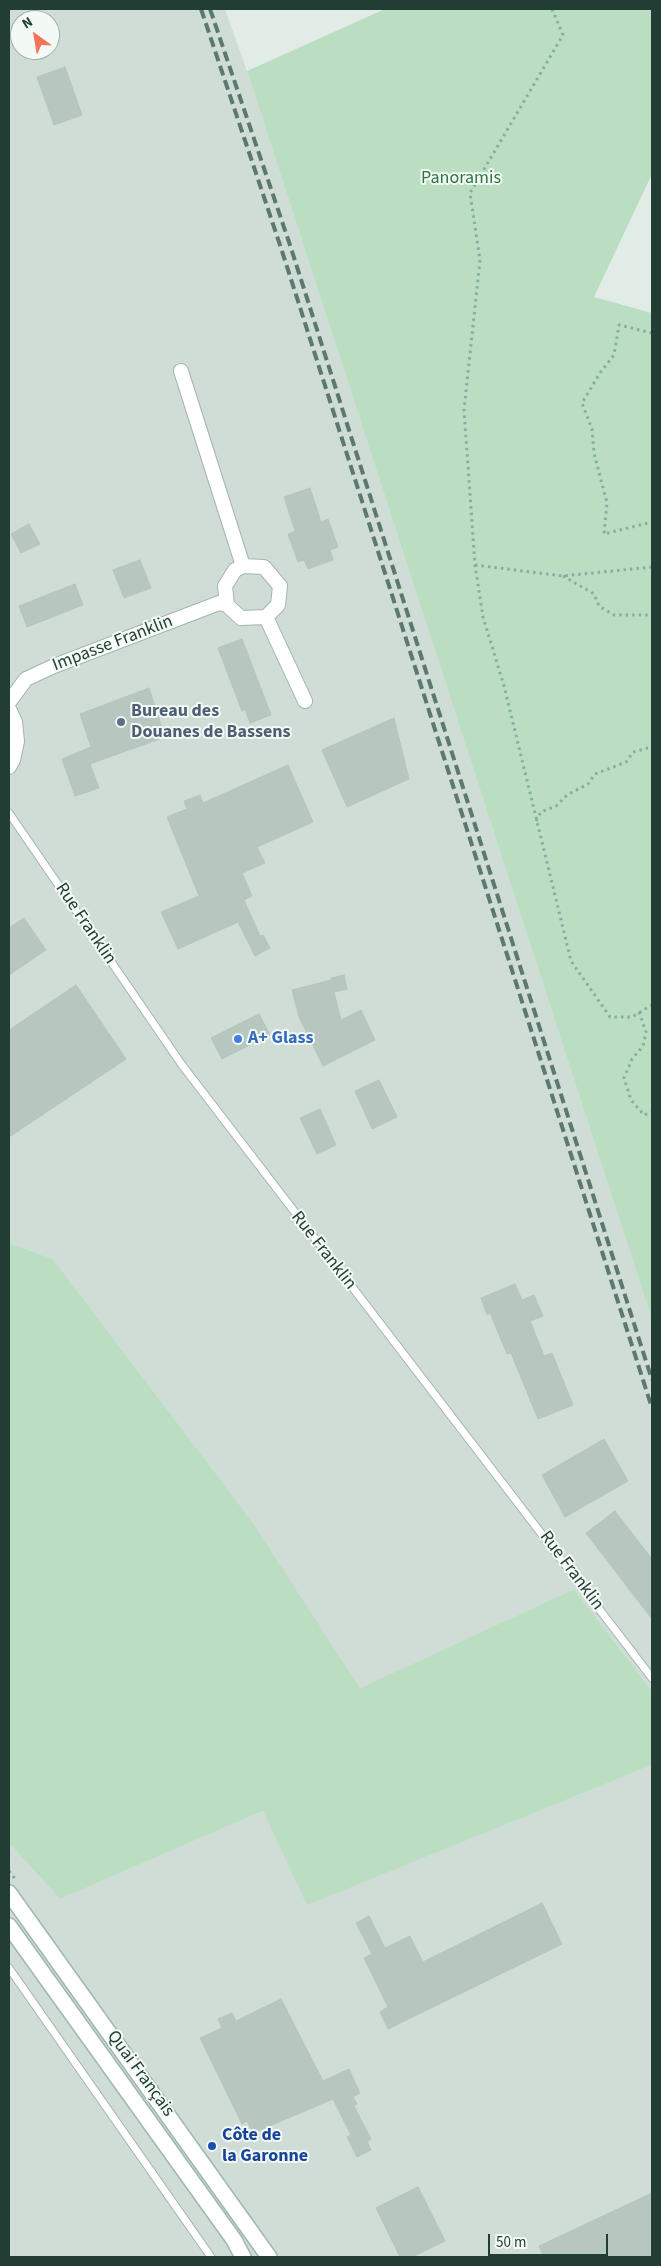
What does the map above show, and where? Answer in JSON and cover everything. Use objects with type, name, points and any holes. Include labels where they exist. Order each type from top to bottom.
[{"type":"main road","name":"Quai Français","points":[[9,1893],[269,2257]]},
{"type":"main road","name":"Quai Français","points":[[9,1926],[229,2233],[244,2257]]},
{"type":"street","points":[[181,371],[242,566]]},
{"type":"street","points":[[242,566],[264,567],[280,586],[278,605],[266,617],[241,618],[227,606],[225,586],[235,570],[242,566]]},
{"type":"street","name":"Impasse Franklin","points":[[9,702],[26,680],[54,666],[219,603],[227,606]]},
{"type":"street","points":[[266,617],[305,701]]},
{"type":"street","points":[[9,709],[15,722],[17,742],[13,760],[9,767]]},
{"type":"lane","name":"Rue Franklin","points":[[9,814],[182,1065],[652,1678]]},
{"type":"lane","points":[[9,1968],[211,2257]]},
{"type":"path","points":[[552,9],[563,35],[470,193],[480,260],[464,410],[475,565],[483,617],[504,686],[571,962],[610,1017],[632,1017],[652,1005]]},
{"type":"path","points":[[652,334],[619,325],[614,355],[600,373],[582,403],[592,429],[594,453],[608,503],[604,534],[652,522]]},
{"type":"path","points":[[475,565],[563,576],[652,567]]},
{"type":"path","points":[[563,576],[594,594],[599,606],[614,615],[652,615]]},
{"type":"path","points":[[536,820],[541,812],[556,806],[567,795],[588,784],[595,774],[626,762],[633,752],[652,747]]},
{"type":"path","points":[[639,1012],[646,1032],[643,1046],[632,1059],[624,1078],[631,1100],[644,1114],[652,1112]]},
{"type":"shaded area","points":[[9,9],[225,9],[247,71],[652,1320],[652,1691],[574,1589],[360,1688],[254,1524],[53,1259],[9,1243]]},
{"type":"shaded area","points":[[652,1765],[652,2257],[9,2257],[9,1843],[60,1899],[263,1811],[308,1904]]},
{"type":"green space","name":"Panoramis","points":[[385,9],[652,9],[652,174],[594,297],[652,313],[652,1320],[247,71]]},
{"type":"green space","points":[[9,1243],[53,1259],[254,1524],[360,1688],[574,1589],[652,1691],[652,1765],[307,1905],[263,1811],[60,1899],[9,1843]]},
{"type":"building","points":[[65,67],[82,115],[54,125],[37,77]]},
{"type":"building","points":[[310,488],[321,522],[328,519],[338,547],[330,550],[333,560],[308,569],[304,560],[298,562],[288,534],[295,531],[284,497]]},
{"type":"building","points":[[29,524],[40,544],[21,553],[11,534]]},
{"type":"building","points":[[140,560],[151,588],[124,598],[113,570]]},
{"type":"building","points":[[75,584],[83,605],[27,627],[19,606]]},
{"type":"building","points":[[242,639],[271,715],[250,723],[245,709],[242,711],[218,648]]},
{"type":"building","name":"Bureau des Douanes de Bassens","points":[[149,688],[165,737],[90,764],[99,788],[75,796],[62,759],[91,747],[80,714]]},
{"type":"building","points":[[394,718],[409,779],[347,807],[322,750]]},
{"type":"building","points":[[288,765],[313,822],[257,847],[265,863],[242,873],[252,896],[244,900],[260,936],[263,935],[270,948],[255,956],[238,922],[178,949],[161,912],[199,896],[167,817],[187,809],[184,801],[200,795],[203,803]]},
{"type":"building","points":[[24,918],[46,950],[9,975],[9,928]]},
{"type":"building","points":[[344,975],[347,989],[334,992],[341,1020],[361,1010],[375,1040],[323,1066],[299,1017],[292,990]]},
{"type":"building","points":[[76,985],[126,1059],[9,1137],[9,1030]]},
{"type":"building","points":[[259,1014],[270,1035],[222,1059],[211,1038]]},
{"type":"building","points":[[379,1080],[397,1117],[372,1129],[355,1091]]},
{"type":"building","points":[[320,1109],[336,1145],[317,1154],[300,1118]]},
{"type":"building","points":[[515,1284],[522,1300],[534,1295],[543,1316],[530,1321],[544,1356],[552,1353],[573,1405],[538,1419],[511,1353],[507,1354],[490,1313],[487,1315],[481,1298]]},
{"type":"building","points":[[604,1439],[628,1481],[565,1517],[542,1475]]},
{"type":"building","points":[[615,1511],[652,1559],[652,1619],[586,1533]]},
{"type":"building","points":[[542,1903],[562,1944],[388,2029],[380,2012],[388,2007],[364,1958],[372,1954],[356,1923],[369,1916],[385,1948],[410,1936],[423,1962]]},
{"type":"building","points":[[281,1999],[323,2081],[349,2069],[360,2093],[353,2097],[357,2104],[354,2106],[371,2139],[367,2141],[371,2150],[357,2157],[347,2137],[351,2135],[333,2099],[253,2133],[247,2121],[242,2124],[200,2038],[222,2028],[218,2019],[232,2013],[236,2021]]},
{"type":"building","points":[[418,2187],[445,2241],[412,2257],[400,2257],[376,2208]]},
{"type":"building","points":[[652,2193],[652,2257],[544,2257],[539,2246]]},
{"type":"railway","points":[[201,9],[281,248],[652,1408]]},
{"type":"railway","points":[[210,9],[290,245],[652,1380]]},
{"type":"place","name":"Bureau des Douanes de Bassens","points":[[121,722]]},
{"type":"place","name":"A+ Glass","points":[[238,1039]]},
{"type":"place","name":"Côte de la Garonne","points":[[212,2146]]}]
